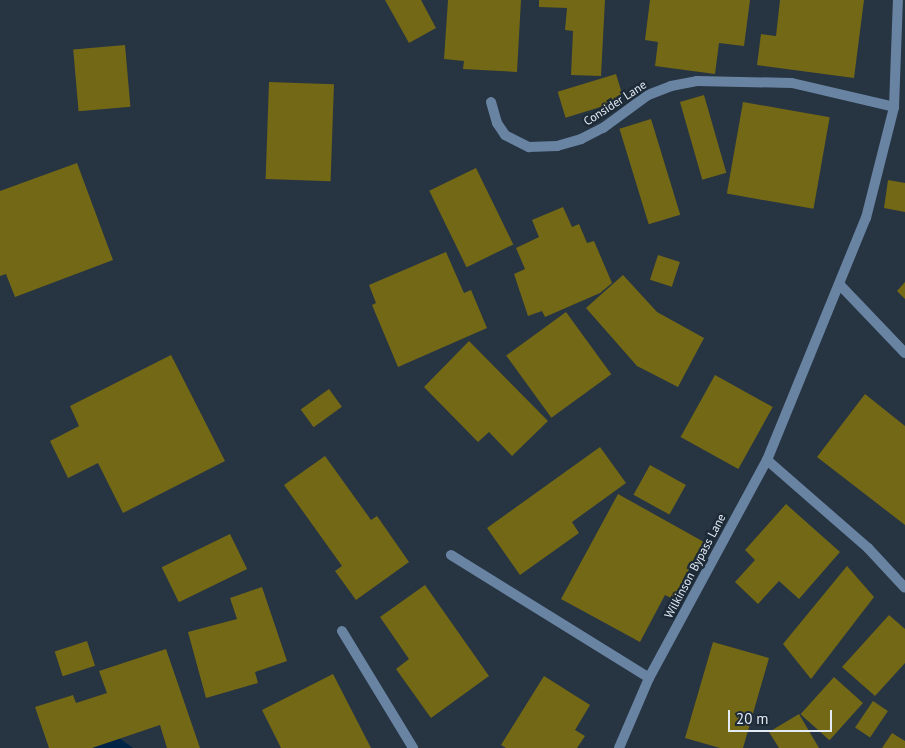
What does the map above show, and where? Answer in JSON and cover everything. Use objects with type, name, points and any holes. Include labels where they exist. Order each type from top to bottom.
[{"type":"street","name":"Wilkinson Bypass Lane","points":[[619,748],[649,678],[767,460],[795,396],[866,218],[894,107],[898,0]]},
{"type":"street","name":"Consider Lane","points":[[491,102],[497,123],[505,135],[529,147],[556,146],[581,139],[603,128],[648,95],[671,86],[697,81],[792,83],[894,107]]},
{"type":"street","points":[[840,285],[905,353]]},
{"type":"street","points":[[767,460],[868,548],[905,588]]},
{"type":"street","points":[[451,554],[649,678]]},
{"type":"street","points":[[342,631],[413,748]]},
{"type":"water","points":[[119,738],[133,748],[93,748],[94,746]]},
{"type":"building","points":[[385,0],[421,0],[436,28],[409,43]]},
{"type":"building","points":[[448,0],[521,0],[517,72],[463,69],[464,61],[444,59]]},
{"type":"building","points":[[539,0],[605,0],[601,76],[571,75],[573,31],[565,30],[567,8],[539,7]]},
{"type":"building","points":[[650,0],[750,0],[744,46],[719,43],[715,74],[655,66],[658,42],[645,40]]},
{"type":"building","points":[[780,0],[864,0],[854,78],[757,65],[761,34],[776,36]]},
{"type":"building","points":[[125,45],[130,107],[79,111],[73,50]]},
{"type":"building","points":[[616,74],[624,100],[566,118],[558,92]]},
{"type":"building","points":[[269,82],[334,84],[331,181],[266,179]]},
{"type":"building","points":[[704,95],[726,173],[702,180],[680,102]]},
{"type":"building","points":[[743,102],[830,117],[814,209],[727,194]]},
{"type":"building","points":[[651,119],[680,215],[649,224],[619,129]]},
{"type":"building","points":[[77,163],[113,260],[15,297],[6,274],[0,276],[0,191]]},
{"type":"building","points":[[476,168],[513,244],[467,267],[429,191]]},
{"type":"building","points":[[888,180],[905,183],[905,212],[884,208]]},
{"type":"building","points":[[563,207],[572,227],[579,224],[587,243],[594,241],[612,283],[600,293],[545,317],[542,311],[528,316],[514,274],[525,269],[516,248],[539,237],[532,220]]},
{"type":"building","points":[[446,252],[464,293],[471,290],[487,328],[398,367],[372,305],[376,303],[369,285]]},
{"type":"building","points":[[658,255],[680,262],[672,287],[650,280]]},
{"type":"building","points":[[623,275],[657,312],[704,338],[678,387],[637,366],[586,308]]},
{"type":"building","points":[[905,282],[905,299],[897,291]]},
{"type":"building","points":[[566,312],[611,374],[551,418],[506,355]]},
{"type":"building","points":[[469,341],[548,421],[512,456],[489,432],[478,442],[424,387]]},
{"type":"building","points":[[171,355],[225,461],[123,513],[98,463],[68,478],[50,441],[79,426],[70,406]]},
{"type":"building","points":[[715,375],[773,407],[738,469],[681,437]]},
{"type":"building","points":[[329,389],[342,407],[314,427],[301,410]]},
{"type":"building","points":[[865,394],[905,426],[905,525],[817,457]]},
{"type":"building","points":[[600,447],[626,483],[572,522],[579,533],[520,575],[487,528]]},
{"type":"building","points":[[325,456],[371,520],[377,516],[409,562],[356,600],[335,571],[342,566],[284,485]]},
{"type":"building","points":[[650,465],[686,485],[669,515],[634,495]]},
{"type":"building","points":[[618,494],[704,542],[673,599],[665,595],[640,642],[561,599]]},
{"type":"building","points":[[786,504],[840,552],[799,599],[779,581],[758,604],[735,582],[755,560],[745,550]]},
{"type":"building","points":[[230,534],[247,569],[179,602],[162,567]]},
{"type":"building","points":[[847,566],[874,597],[811,679],[783,644]]},
{"type":"building","points":[[425,585],[489,676],[431,718],[396,669],[409,659],[380,617]]},
{"type":"building","points":[[262,587],[287,661],[255,672],[258,683],[206,698],[188,632],[237,619],[230,598]]},
{"type":"building","points":[[889,615],[905,629],[905,663],[875,696],[842,667]]},
{"type":"building","points":[[87,641],[95,666],[63,676],[55,652]]},
{"type":"building","points":[[713,642],[769,658],[743,748],[720,748],[685,738]]},
{"type":"building","points":[[166,649],[200,748],[167,748],[160,725],[92,748],[49,748],[35,707],[73,695],[76,703],[107,693],[99,671]]},
{"type":"building","points":[[333,674],[371,748],[281,748],[262,710]]},
{"type":"building","points":[[544,676],[590,705],[575,730],[585,736],[577,748],[506,748],[501,745]]},
{"type":"building","points":[[834,677],[863,703],[830,740],[801,714]]},
{"type":"building","points":[[873,701],[888,711],[870,738],[855,728]]},
{"type":"building","points":[[799,714],[819,748],[779,748],[769,732]]},
{"type":"building","points":[[892,733],[905,741],[905,748],[882,748]]}]
